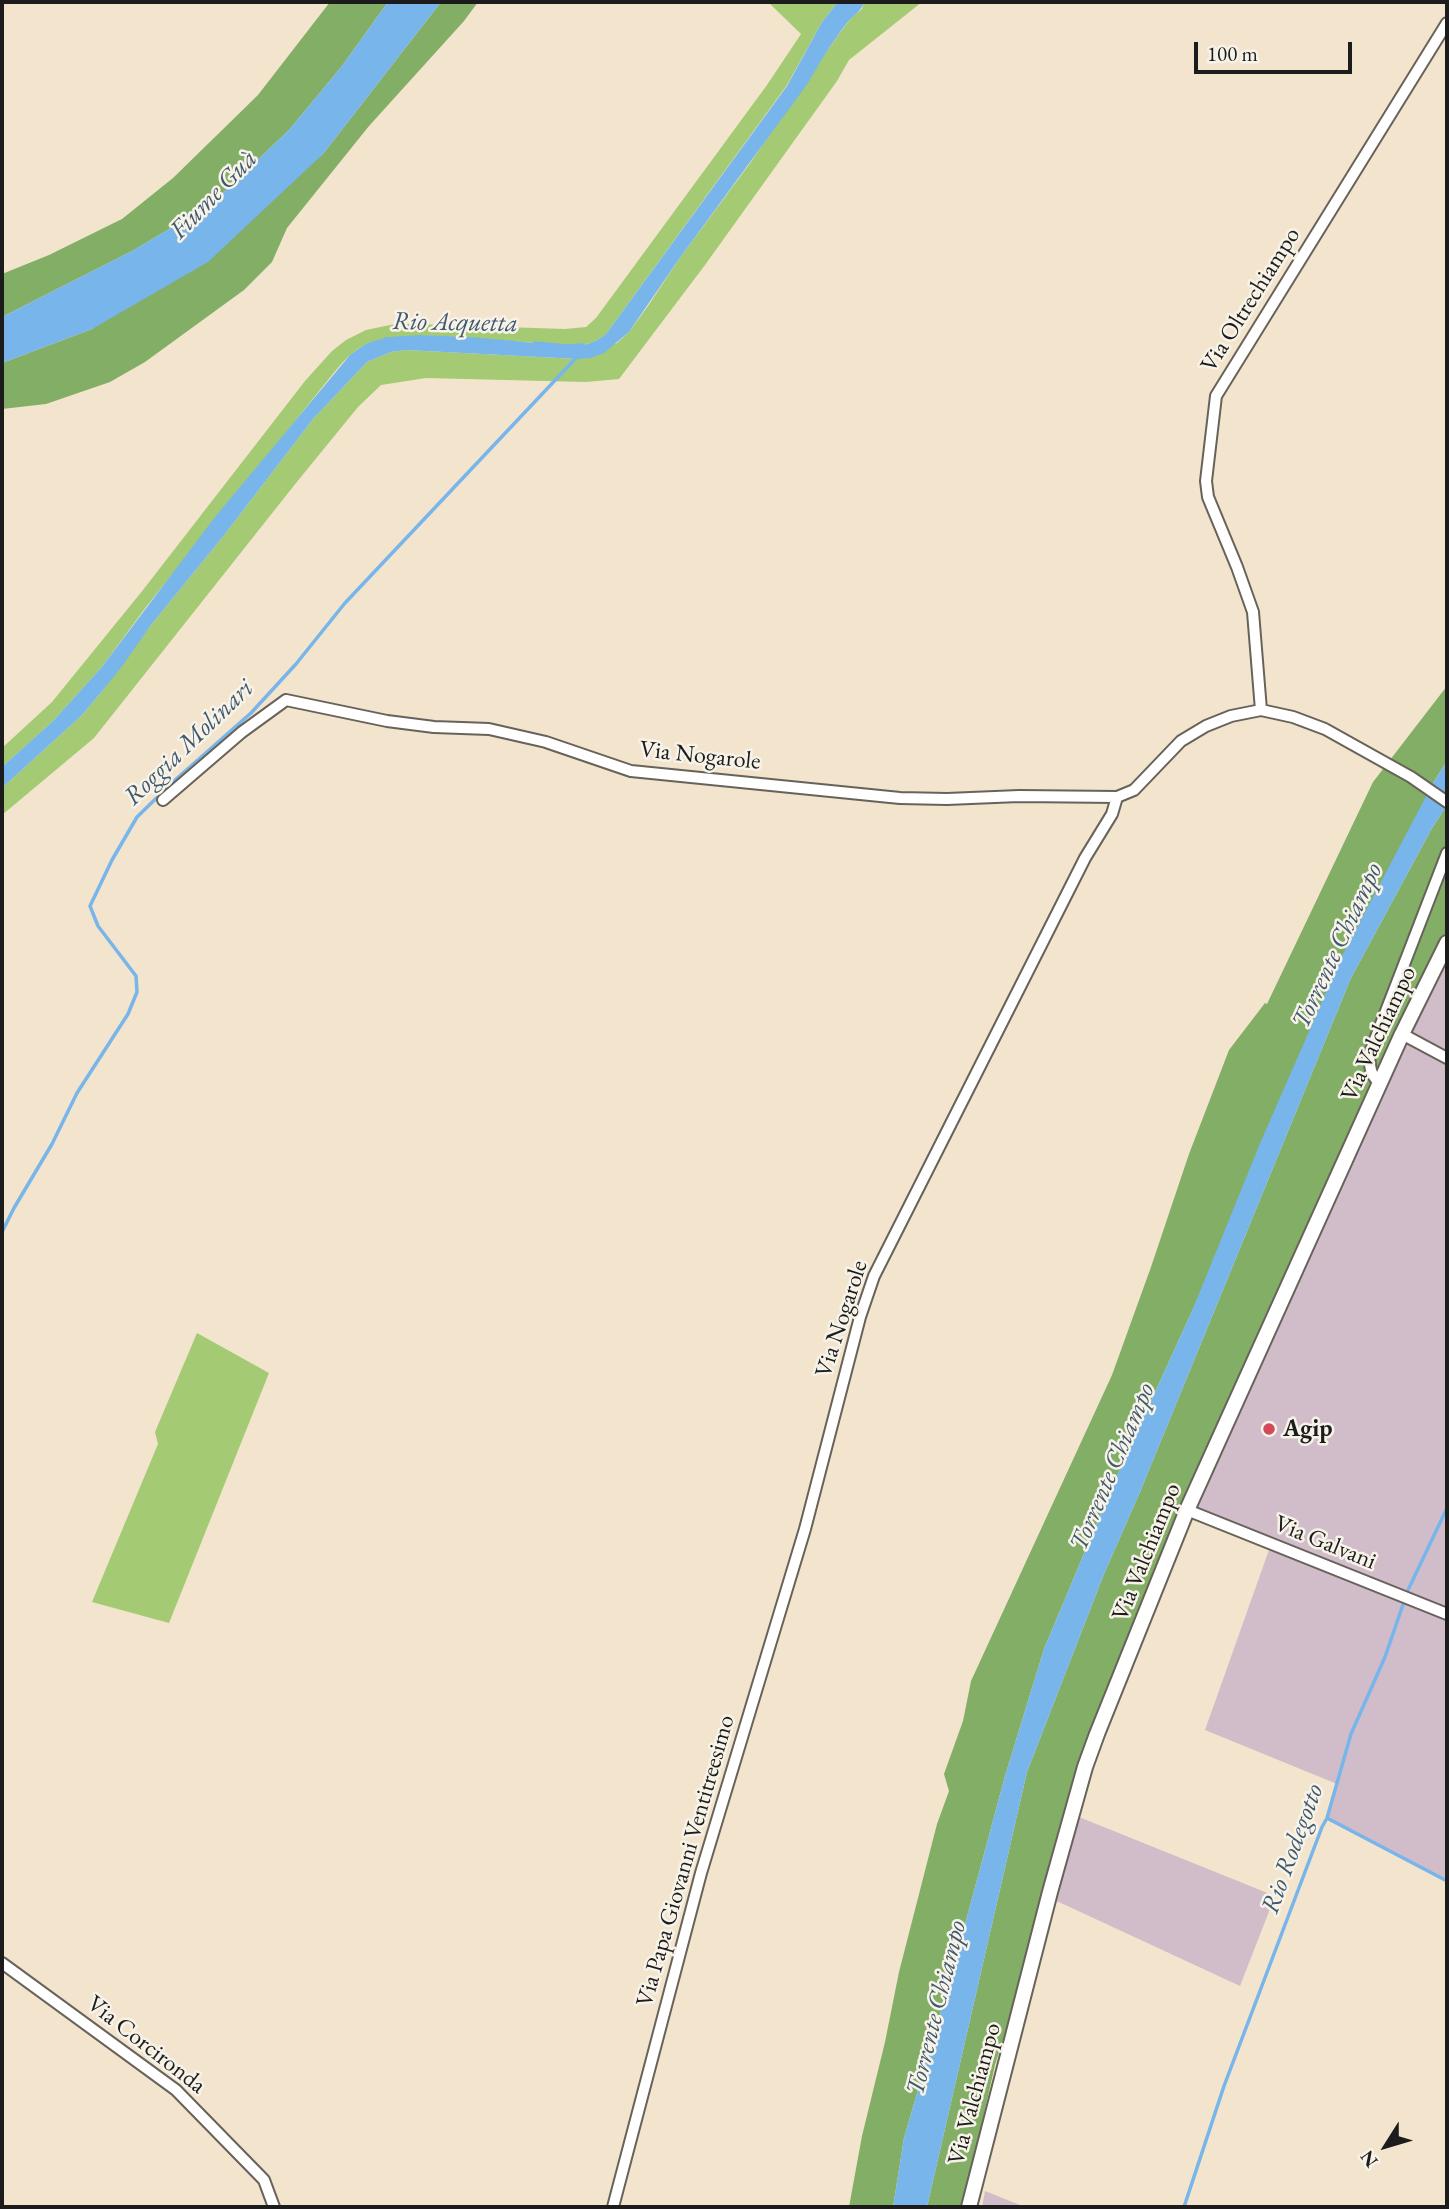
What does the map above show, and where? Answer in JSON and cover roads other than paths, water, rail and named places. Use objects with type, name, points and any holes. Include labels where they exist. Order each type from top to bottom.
[{"type":"main road","name":"Via Valchiampo","points":[[969,2207],[1085,1767],[1187,1510],[1402,1034],[1447,943]]},
{"type":"street","name":"Via Oltrechiampo","points":[[1261,710],[1253,612],[1208,497],[1206,481],[1216,396],[1447,23]]},
{"type":"street","name":"Via Nogarole","points":[[163,800],[243,732],[286,700],[387,722],[489,729],[546,742],[631,771],[900,798],[1117,797],[1112,814],[1097,835],[874,1276],[860,1317],[805,1529]]},
{"type":"street","points":[[1117,797],[1134,790],[1181,741],[1206,726],[1231,716],[1261,710],[1293,717],[1325,729],[1411,778],[1447,802]]},
{"type":"street","points":[[1381,1083],[1376,1081],[1370,1071],[1369,1055],[1447,853]]},
{"type":"street","points":[[1402,1034],[1447,1058]]},
{"type":"street","name":"Via Galvani","points":[[1187,1510],[1447,1614]]},
{"type":"street","name":"Via Papa Giovanni Ventitreesimo","points":[[613,2207],[701,1873],[805,1529]]},
{"type":"street","name":"Via Corcironda","points":[[2,1963],[176,2090],[264,2180],[274,2207]]},
{"type":"water","points":[[388,2],[441,2],[323,154],[208,262],[92,329],[2,363],[2,317],[134,250],[211,204],[289,130],[342,66]]},
{"type":"water","points":[[838,2],[864,2],[836,37],[808,83],[629,332],[604,353],[591,358],[406,350],[391,352],[367,362],[313,419],[82,715],[2,788],[2,767],[53,721],[101,668],[215,517],[350,355],[370,342],[393,337],[449,336],[577,346],[597,340],[606,334],[787,86],[822,22]]},
{"type":"water","points":[[1447,761],[1447,805],[1351,978],[1104,1574],[1027,1772],[927,2207],[893,2207],[904,2138],[1005,1776],[1044,1649],[1114,1482],[1192,1311],[1261,1141],[1342,956]]},
{"type":"waterway","name":"Rio Acquetta","points":[[385,339],[422,337]]},
{"type":"waterway","name":"Rio Acquetta","points":[[535,343],[583,345]]},
{"type":"waterway","name":"Roggia Molinari","points":[[2,1232],[52,1144],[77,1093],[128,1014],[137,992],[136,976],[98,926],[90,906],[137,817],[251,713],[296,664],[345,603],[577,357]]},
{"type":"waterway","name":"Rio Rodegotto","points":[[1184,2207],[1224,2086],[1327,1818],[1351,1734],[1385,1657],[1408,1590],[1447,1508]]},
{"type":"waterway","points":[[1327,1818],[1447,1881]]},
{"type":"place","name":"Agip","points":[[1269,1429]]},
{"type":"water label","name":"Fiume Guà","points":[[214,195]]},
{"type":"water label","name":"Torrente Chiampo","points":[[1338,946]]},
{"type":"water label","name":"Torrente Chiampo","points":[[1113,1467]]},
{"type":"water label","name":"Torrente Chiampo","points":[[937,2008]]}]
